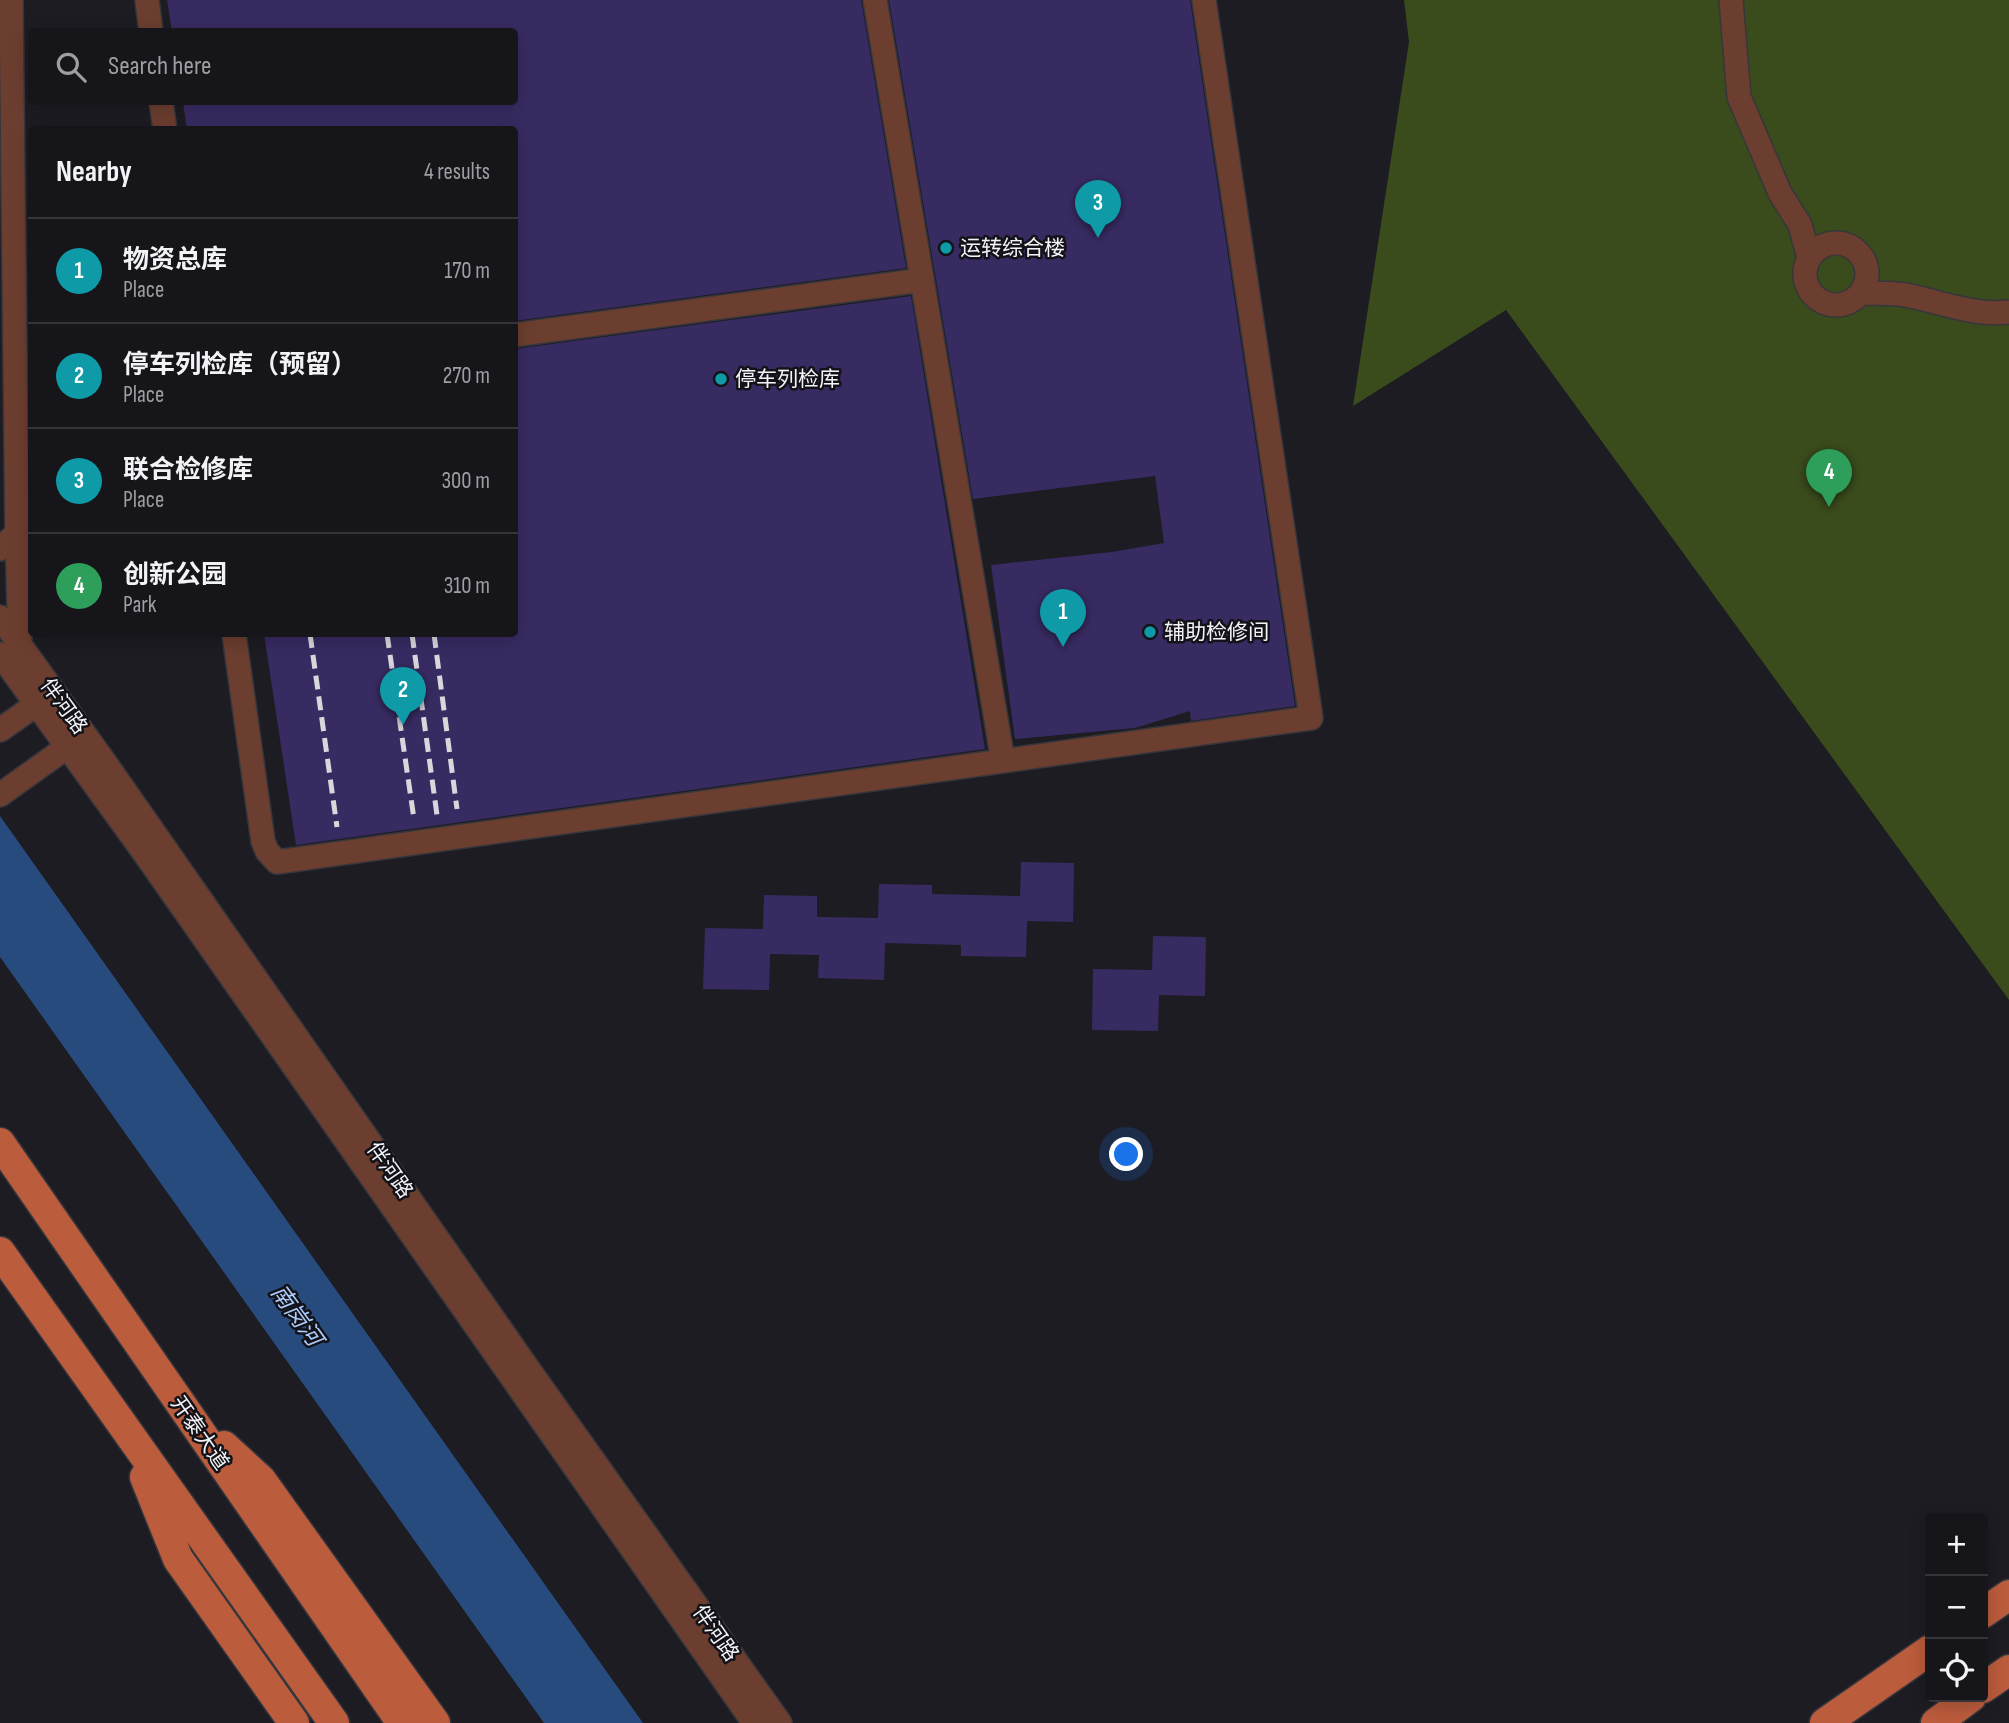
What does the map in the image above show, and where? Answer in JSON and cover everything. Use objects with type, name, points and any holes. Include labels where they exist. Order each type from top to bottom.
[{"type":"main road","name":"开泰大道","points":[[0,1143],[402,1723]]},
{"type":"main road","points":[[0,1252],[334,1723]]},
{"type":"main road","points":[[182,1406],[261,1480],[435,1723]]},
{"type":"main road","points":[[127,1432],[178,1559],[293,1723]]},
{"type":"main road","points":[[1988,1610],[2009,1595]]},
{"type":"main road","points":[[1825,1723],[1925,1653]]},
{"type":"main road","points":[[1988,1685],[2009,1670]]},
{"type":"main road","points":[[1936,1723],[1964,1702]]},
{"type":"street","points":[[10,649],[8,541],[11,0]]},
{"type":"street","points":[[147,0],[150,28]]},
{"type":"street","points":[[875,0],[1003,761]]},
{"type":"street","points":[[234,637],[263,841],[267,851],[277,862],[1311,718],[1204,0]]},
{"type":"street","points":[[1731,0],[1739,97],[1780,193],[1800,225],[1809,258],[1805,278],[1815,297],[1834,305],[1854,300],[1862,293],[1868,273],[1861,254],[1854,247],[1844,243],[1824,245],[1809,258]]},
{"type":"street","points":[[161,105],[164,126]]},
{"type":"street","points":[[518,334],[922,279]]},
{"type":"street","points":[[1862,293],[1904,295],[1961,310],[2009,312]]},
{"type":"street","name":"伴河路","points":[[0,617],[10,649],[37,705],[145,854],[754,1723]]},
{"type":"street","name":"伴河路","points":[[10,649],[70,714],[780,1723]]},
{"type":"street","points":[[0,730],[37,705],[70,714],[67,747],[5,792]]},
{"type":"green space","points":[[1404,0],[2009,0],[2009,1000],[1506,310],[1353,406],[1409,42]]},
{"type":"water","name":"南岗河","points":[[0,816],[643,1723],[544,1723],[0,957]]},
{"type":"building","points":[[167,0],[861,0],[906,268],[518,320],[518,126],[186,126],[183,105],[518,105],[518,28],[171,28]]},
{"type":"building","points":[[889,0],[1190,0],[1295,706],[1191,721],[1190,711],[1135,728],[1015,739],[991,565],[1112,552],[1164,543],[1155,476],[973,499]]},
{"type":"building","points":[[911,296],[985,749],[296,845],[264,637],[518,637],[518,348]]},
{"type":"building","points":[[1021,862],[1074,863],[1073,922],[1027,921],[1026,957],[961,956],[961,945],[885,943],[884,980],[818,978],[819,955],[770,954],[769,990],[703,989],[705,928],[763,929],[764,895],[817,896],[817,917],[878,918],[879,884],[932,885],[932,894],[1020,896]]},
{"type":"building","points":[[1153,936],[1206,937],[1205,996],[1159,995],[1158,1031],[1092,1030],[1093,969],[1152,970]]},
{"type":"railway","points":[[310,637],[337,827]]},
{"type":"railway","points":[[387,637],[414,819]]},
{"type":"railway","points":[[412,637],[437,815]]},
{"type":"railway","points":[[434,637],[457,809]]},
{"type":"place","name":"联合检修库","points":[[1098,238]]},
{"type":"place","name":"运转综合楼","points":[[946,248]]},
{"type":"place","name":"停车列检库","points":[[721,379]]},
{"type":"place","name":"创新公园","points":[[1829,507]]},
{"type":"place","name":"辅助检修间","points":[[1150,632]]},
{"type":"place","name":"物资总库","points":[[1063,647]]},
{"type":"place","name":"停车列检库（预留）","points":[[403,725]]}]
